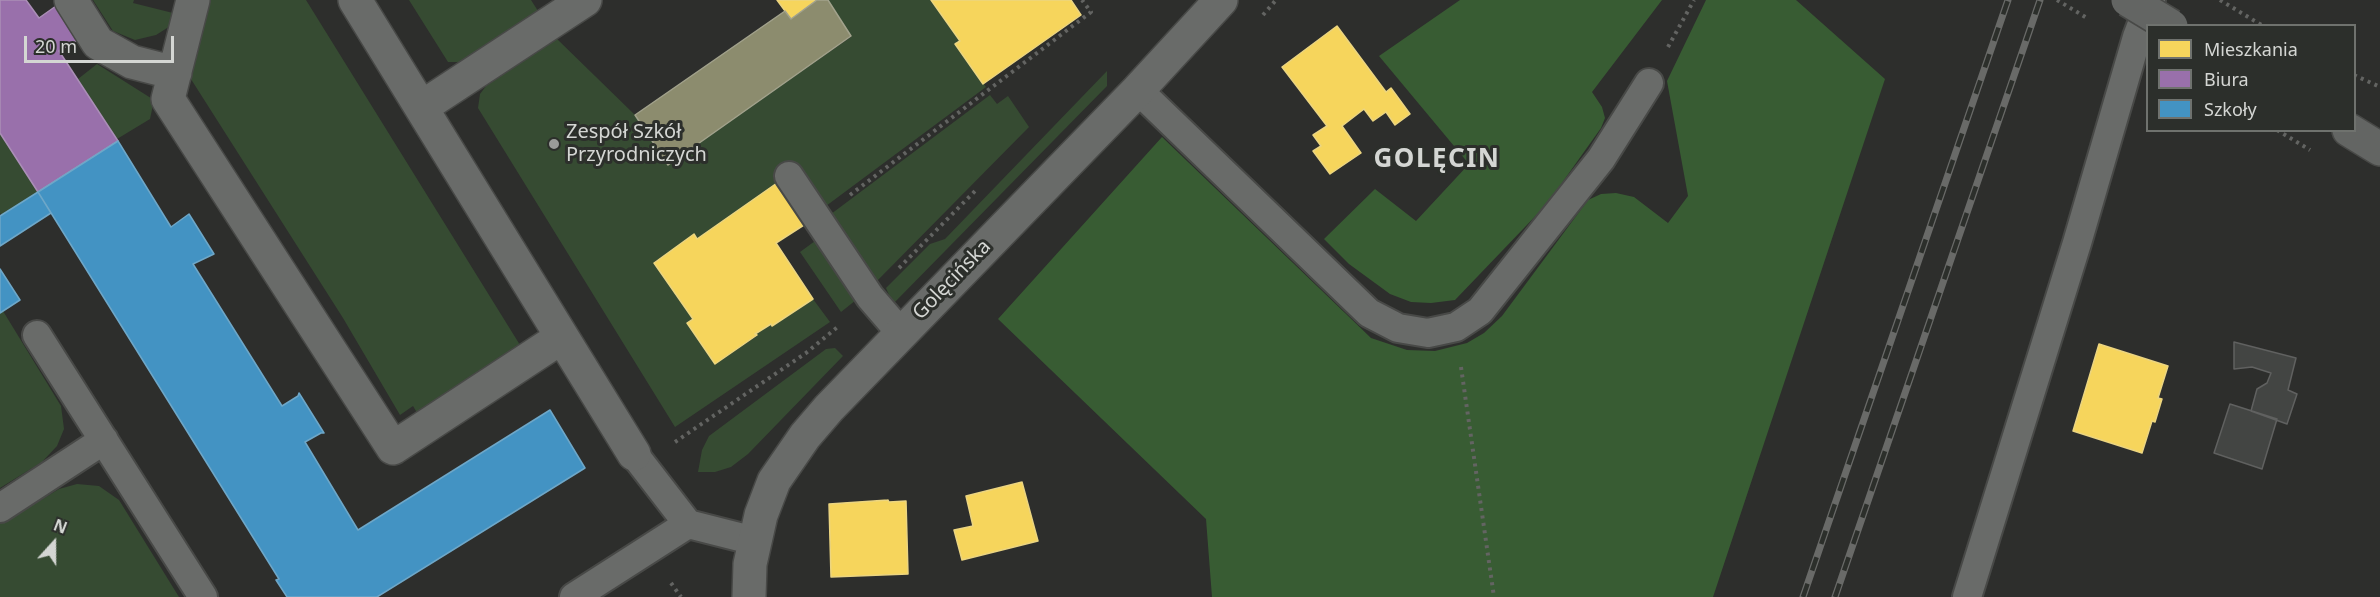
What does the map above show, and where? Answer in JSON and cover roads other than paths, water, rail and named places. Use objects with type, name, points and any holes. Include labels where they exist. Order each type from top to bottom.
[{"type":"street","points":[[71,0],[98,43],[132,62],[175,72]]},
{"type":"street","points":[[194,0],[168,99],[393,448],[562,337]]},
{"type":"street","points":[[356,0],[634,454]]},
{"type":"street","points":[[422,106],[585,0]]},
{"type":"street","name":"Golęcińska","points":[[750,597],[750,564],[761,515],[774,481],[787,460],[829,408],[1138,90],[1221,0]]},
{"type":"street","points":[[2128,0],[2168,24]]},
{"type":"street","points":[[2352,132],[2380,149]]},
{"type":"lane","points":[[1967,597],[2071,265],[2137,37],[2151,0]]},
{"type":"lane","points":[[1138,90],[1369,313],[1398,328],[1428,333],[1456,327],[1480,311],[1594,168],[1649,82]]},
{"type":"lane","points":[[789,176],[870,297],[901,333]]},
{"type":"lane","points":[[38,334],[203,597]]},
{"type":"lane","points":[[0,507],[104,440]]},
{"type":"lane","points":[[634,454],[688,524],[755,541]]},
{"type":"lane","points":[[574,597],[688,524]]},
{"type":"railway","points":[[1803,597],[2008,0]]},
{"type":"railway","points":[[1835,597],[2040,0]]},
{"type":"place","name":"Zespół Szkół Przyrodniczych","points":[[554,144]]},
{"type":"district","name":"GOLĘCIN","points":[[1437,160]]}]
